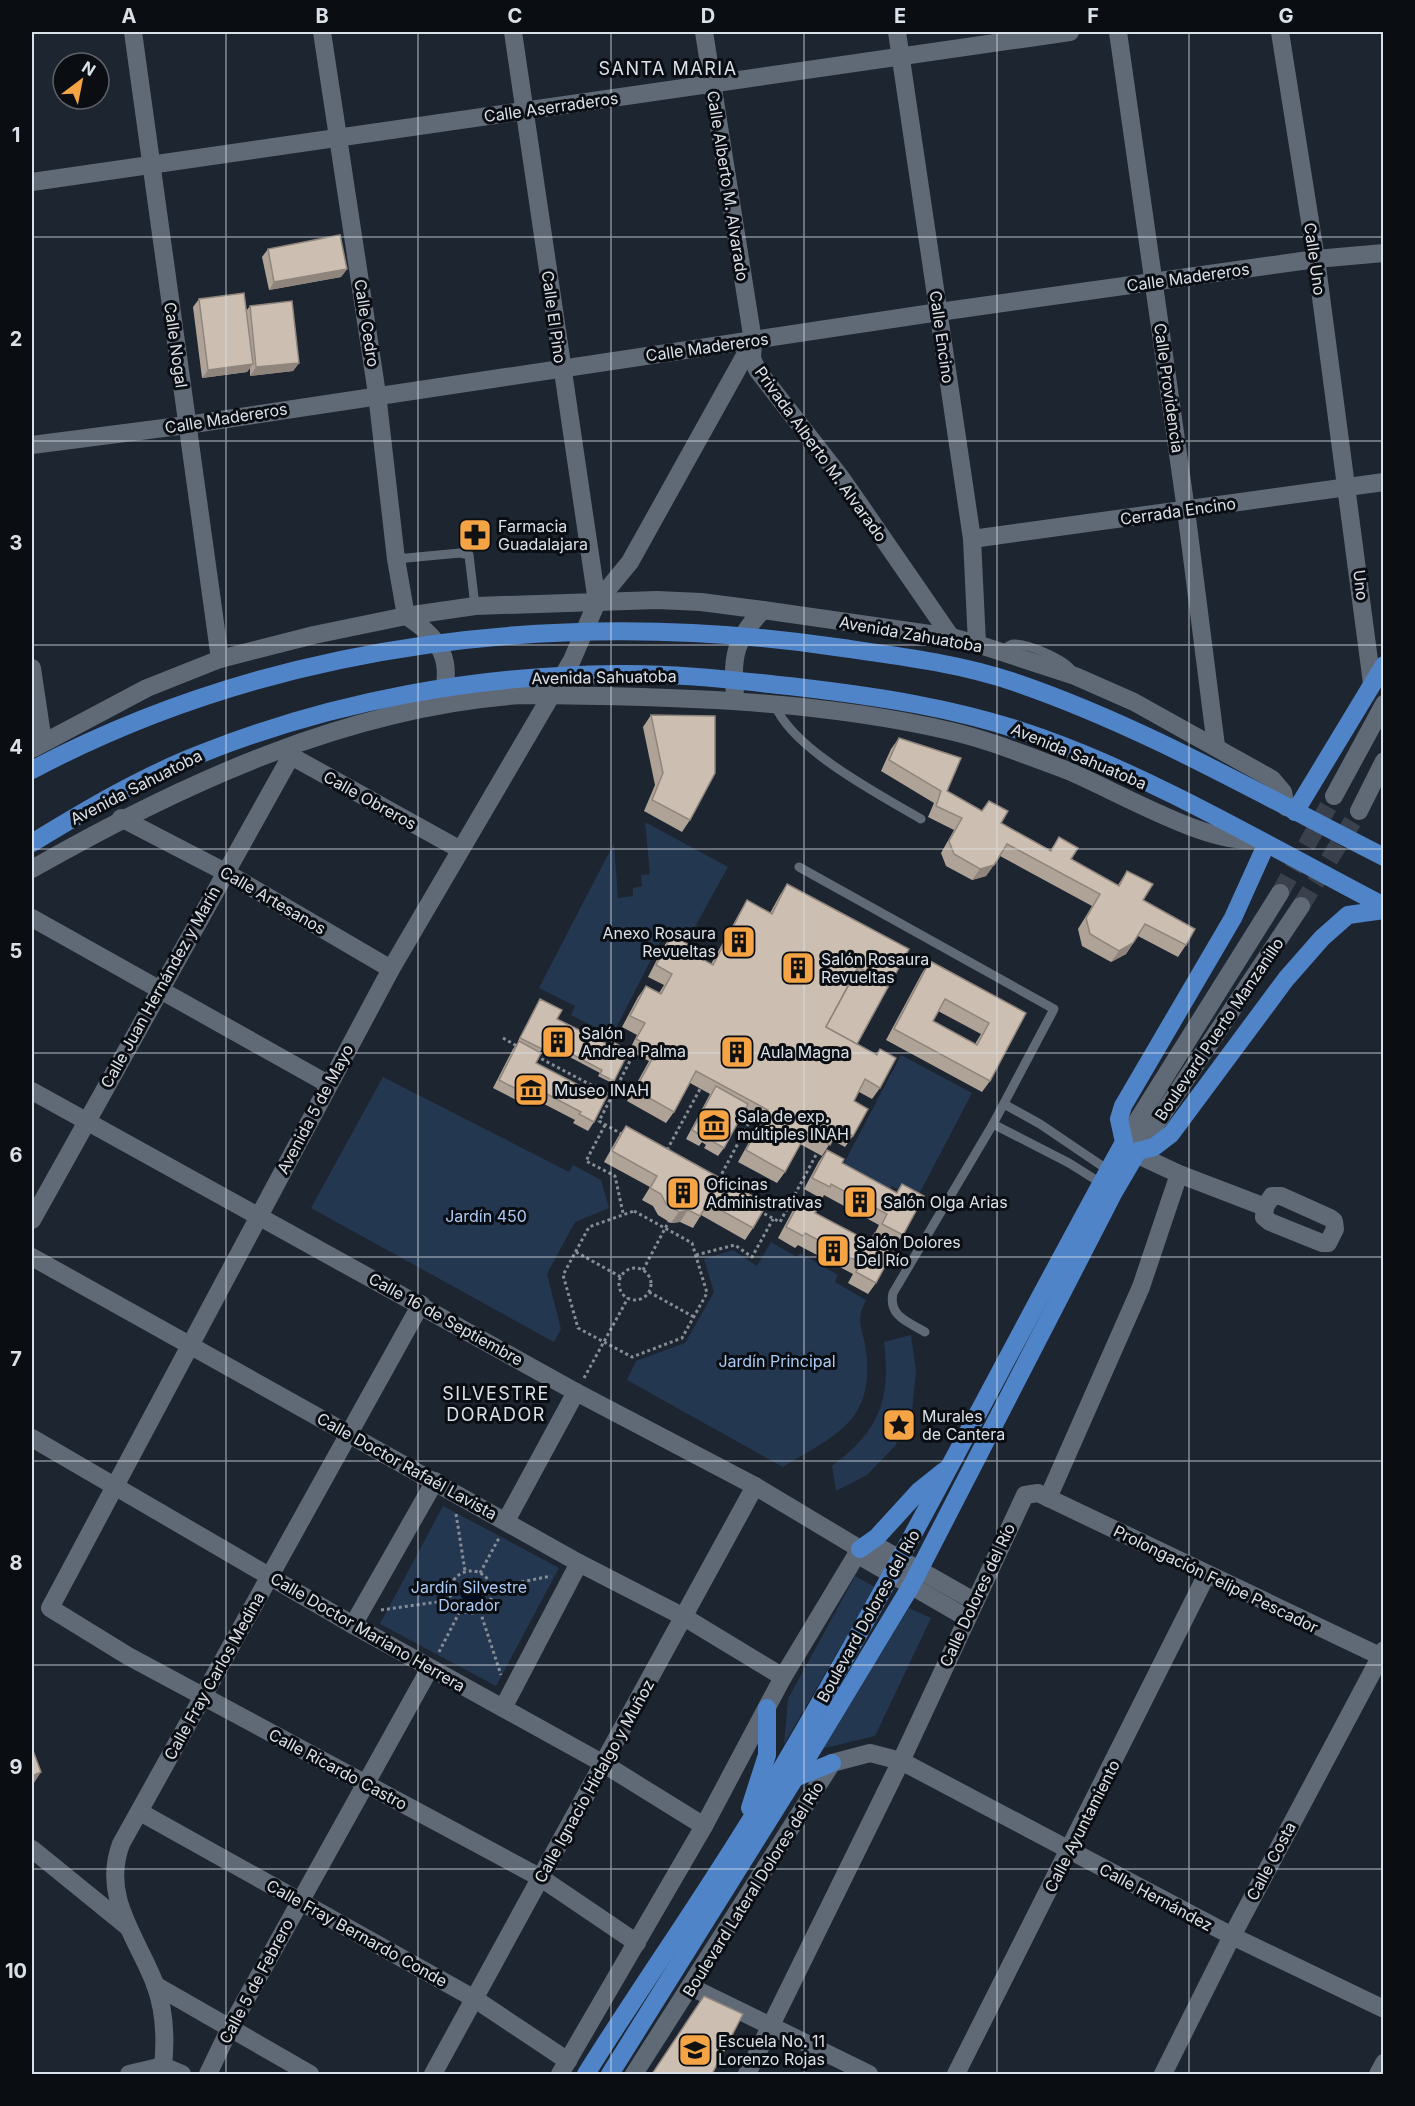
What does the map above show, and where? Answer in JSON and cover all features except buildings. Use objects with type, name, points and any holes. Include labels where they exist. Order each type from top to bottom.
[{"type":"main road","points":[[32,770],[148,715],[285,673],[410,646],[519,636],[670,633],[802,642],[956,667],[1013,681],[1062,699],[1174,748],[1383,857]]},
{"type":"main road","points":[[1291,810],[1383,665]]},
{"type":"main road","name":"Avenida Sahuatoba","points":[[32,843],[82,812],[202,753],[302,720],[471,683],[553,675],[700,676],[871,695],[994,721],[1046,739],[1188,803],[1383,908]]},
{"type":"main road","points":[[1261,842],[1233,918],[1123,1106],[1119,1119],[1132,1149],[1154,1147],[1171,1134],[1286,980],[1339,921],[1359,912],[1383,908]]},
{"type":"main road","name":"Boulevard Dolores del Río","points":[[586,2074],[750,1822],[896,1567],[950,1466],[1111,1181],[1132,1149]]},
{"type":"main road","name":"Boulevard Dolores del Río","points":[[610,2074],[795,1778],[920,1570],[1111,1181]]},
{"type":"main road","points":[[860,1549],[878,1537],[919,1491],[950,1466]]},
{"type":"main road","points":[[750,1822],[752,1798],[767,1755],[767,1708]]},
{"type":"main road","points":[[795,1778],[832,1762]]},
{"type":"street","name":"Calle Nogal","points":[[133,32],[220,659]]},
{"type":"street","name":"Calle Cedro","points":[[322,32],[377,394],[396,559],[406,616]]},
{"type":"street","name":"Calle El Pino","points":[[513,32],[597,602]]},
{"type":"street","name":"Calle Alberto M. Alvarado","points":[[704,32],[753,340]]},
{"type":"street","name":"Calle Encino","points":[[897,32],[972,539],[977,644]]},
{"type":"street","name":"Calle Aserraderos","points":[[32,182],[152,167],[339,136],[1070,32]]},
{"type":"street","name":"Calle Providencia","points":[[1118,32],[1186,510],[1216,746]]},
{"type":"street","name":"Calle Uno","points":[[1280,32],[1316,259],[1348,487]]},
{"type":"street","name":"Calle Madereros","points":[[32,445],[187,425],[377,394],[939,312],[1316,259],[1383,253]]},
{"type":"street","name":"Privada Alberto M. Alvarado","points":[[597,602],[630,562],[753,340]]},
{"type":"street","name":"Privada Alberto M. Alvarado","points":[[753,340],[752,359],[758,371],[842,479],[951,637]]},
{"type":"street","name":"Cerrada Encino","points":[[972,539],[1383,482]]},
{"type":"street","name":"Uno","points":[[1348,487],[1372,683]]},
{"type":"street","points":[[32,668],[37,745],[147,688],[220,659],[406,616],[475,606],[597,602]]},
{"type":"street","name":"Avenida Zahuatoba","points":[[597,602],[701,602],[951,637],[1002,651],[1075,676],[1134,702],[1216,746],[1272,779],[1283,792],[1291,810]]},
{"type":"street","name":"Avenida 5 de Mayo","points":[[58,1594],[188,1344],[390,969],[551,695],[586,632],[597,602]]},
{"type":"street","points":[[735,701],[733,662],[738,644],[747,627],[763,610]]},
{"type":"street","points":[[406,616],[431,635],[443,655],[447,676],[439,706]]},
{"type":"street","points":[[551,695],[735,701],[877,718],[951,731],[1068,771],[1121,797],[1215,836],[1261,842]]},
{"type":"street","name":"Avenida Sahuatoba","points":[[32,869],[121,819],[339,730],[439,706],[491,697],[551,695]]},
{"type":"street","points":[[1334,796],[1383,704]]},
{"type":"street","name":"Calle Obreros","points":[[286,753],[459,849]]},
{"type":"street","name":"Calle Juan Hernández y Marín","points":[[32,1220],[225,872],[286,753]]},
{"type":"street","points":[[1359,811],[1383,761]]},
{"type":"street","name":"Calle Artesanos","points":[[121,819],[225,872],[390,969]]},
{"type":"street","name":"Boulevard Puerto Manzanillo","points":[[1132,1149],[1280,893]]},
{"type":"street","name":"Boulevard Puerto Manzanillo","points":[[1132,1149],[1301,906]]},
{"type":"street","points":[[32,918],[159,992],[328,1084]]},
{"type":"street","name":"Calle 16 de Septiembre","points":[[32,1091],[256,1216],[421,1304],[576,1392],[755,1486],[860,1549],[877,1546],[911,1586],[970,1609]]},
{"type":"street","points":[[1132,1149],[1179,1174],[1265,1207]]},
{"type":"street","points":[[1048,1498],[1141,1287],[1179,1174]]},
{"type":"street","name":"Calle Doctor Rafaél Lavista","points":[[32,1257],[506,1521],[576,1567],[684,1617],[783,1677]]},
{"type":"street","name":"Calle Fray Carlos Medina","points":[[163,2066],[165,2026],[155,1984],[128,1927],[114,1881],[114,1863],[121,1844],[421,1304]]},
{"type":"street","points":[[506,1521],[576,1392]]},
{"type":"street","name":"Calle Doctor Mariano Herrera","points":[[32,1438],[269,1576],[357,1619],[430,1668],[506,1703],[704,1826]]},
{"type":"street","points":[[357,1619],[435,1481]]},
{"type":"street","name":"Calle Ignacio Hidalgo y Muñoz","points":[[433,2074],[755,1486]]},
{"type":"street","name":"Calle Dolores del Río","points":[[747,2074],[901,1761],[1022,1499],[1031,1493],[1048,1498]]},
{"type":"street","name":"Prolongación Felipe Pescador","points":[[1048,1498],[1206,1576],[1383,1655]]},
{"type":"street","points":[[564,2068],[704,1826],[783,1677],[860,1549]]},
{"type":"street","points":[[506,1703],[576,1567]]},
{"type":"street","name":"Calle 16 de Septiembre","points":[[896,1567],[920,1570],[970,1609]]},
{"type":"street","name":"Calle Ayuntamiento","points":[[956,2074],[1206,1576]]},
{"type":"street","name":"Calle Ricardo Castro","points":[[58,1594],[50,1608],[128,1656],[541,1878],[637,1943]]},
{"type":"street","name":"Calle Costa","points":[[1163,2074],[1232,1936],[1383,1655]]},
{"type":"street","name":"Calle 5 de Febrero","points":[[208,2074],[230,2028],[299,1901],[430,1668]]},
{"type":"street","name":"Boulevard Lateral Dolores del Río","points":[[634,2074],[832,1762],[870,1754],[901,1761]]},
{"type":"street","name":"Calle Hernández","points":[[901,1761],[1232,1936],[1383,2009]]},
{"type":"street","name":"Calle Fray Bernardo Conde","points":[[140,1812],[475,1998],[564,2068]]},
{"type":"street","points":[[32,1849],[128,1927]]},
{"type":"street","points":[[155,1984],[310,2074]]},
{"type":"street","points":[[691,1987],[868,2074]]},
{"type":"street","points":[[1378,2074],[1383,2064]]},
{"type":"street","points":[[129,2074],[163,2066],[182,2074]]},
{"type":"lane","points":[[396,559],[460,553],[469,555],[475,606]]},
{"type":"lane","points":[[775,705],[785,725],[794,735],[847,774],[921,819]]},
{"type":"lane","points":[[799,867],[1054,1009],[993,1124],[893,1293],[891,1302],[898,1317],[925,1332]]},
{"type":"lane","points":[[1004,1104],[1040,1124],[1111,1181]]},
{"type":"lane","points":[[993,1124],[1069,1163],[1111,1181]]},
{"type":"path","points":[[503,1038],[523,1049]]},
{"type":"path","points":[[624,1135],[599,1121],[634,1053]]},
{"type":"path","points":[[533,1054],[612,1096]]},
{"type":"path","points":[[663,1157],[700,1089]]},
{"type":"path","points":[[715,1186],[752,1117]]},
{"type":"path","points":[[605,1125],[586,1161],[615,1176],[623,1213]]},
{"type":"path","points":[[754,1208],[780,1222],[817,1153]]},
{"type":"path","points":[[792,1200],[802,1206]]},
{"type":"path","points":[[634,1211],[665,1229],[692,1243],[707,1293],[682,1338],[632,1357],[578,1328],[563,1275],[590,1227],[623,1213],[634,1211]]},
{"type":"path","points":[[696,1255],[735,1245],[752,1257],[773,1219]]},
{"type":"path","points":[[643,1270],[669,1221]]},
{"type":"path","points":[[576,1252],[621,1276]]},
{"type":"path","points":[[628,1270],[643,1270],[650,1278],[649,1292],[637,1300],[628,1298],[620,1286],[621,1276],[628,1270]]},
{"type":"path","points":[[649,1292],[694,1317]]},
{"type":"path","points":[[576,1392],[628,1298]]},
{"type":"path","points":[[452,1492],[465,1571]]},
{"type":"path","points":[[480,1573],[506,1521]]},
{"type":"path","points":[[492,1588],[576,1567]]},
{"type":"path","points":[[465,1571],[480,1573],[492,1588],[490,1602],[480,1611],[467,1613],[460,1611],[451,1600],[450,1586],[458,1575],[465,1571]]},
{"type":"path","points":[[357,1619],[451,1600]]},
{"type":"path","points":[[430,1668],[460,1611]]},
{"type":"path","points":[[480,1611],[506,1703]]},
{"type":"green space","points":[[645,822],[728,867],[686,943],[665,932],[612,1036],[571,1015],[575,1006],[539,988],[614,843],[618,898],[633,896],[633,888],[642,886],[641,875],[650,874]]},
{"type":"green space","points":[[901,1055],[972,1093],[916,1200],[892,1186],[886,1196],[840,1171]]},
{"type":"green space","name":"Jardín 450","points":[[383,1077],[569,1172],[573,1165],[601,1180],[609,1208],[575,1222],[547,1274],[561,1329],[554,1342],[311,1208]]},
{"type":"green space","name":"Jardín Principal","points":[[771,1242],[797,1257],[800,1253],[838,1275],[835,1282],[866,1300],[860,1322],[867,1369],[865,1390],[859,1407],[850,1421],[837,1433],[783,1467],[627,1380],[636,1361],[685,1343],[714,1292],[704,1259],[733,1250],[757,1266]]},
{"type":"green space","points":[[911,1335],[916,1371],[912,1411],[895,1446],[867,1475],[836,1491],[832,1466],[861,1440],[879,1412],[886,1381],[884,1342]]},
{"type":"green space","name":"Jardín Silvestre Dorador","points":[[443,1506],[559,1568],[496,1686],[380,1624]]},
{"type":"green space","points":[[855,1576],[875,1587],[784,1744],[788,1699]]},
{"type":"green space","points":[[909,1608],[931,1618],[875,1736],[821,1749]]},
{"type":"shaded area","points":[[471,1581],[479,1584],[482,1592],[479,1600],[471,1603],[463,1600],[460,1592],[463,1584]]},
{"type":"tunnel","points":[[1280,893],[1334,796]]},
{"type":"tunnel","points":[[1301,906],[1359,811]]},
{"type":"place","name":"Farmacia Guadalajara","points":[[475,535]]},
{"type":"place","name":"Anexo Rosaura Revueltas","points":[[739,942]]},
{"type":"place","name":"Salón Rosaura Revueltas","points":[[798,968]]},
{"type":"place","name":"Salón Andrea Palma","points":[[558,1042]]},
{"type":"place","name":"Aula Magna","points":[[737,1052]]},
{"type":"place","name":"Museo INAH","points":[[531,1090]]},
{"type":"place","name":"Sala de exp. múltiples INAH","points":[[714,1125]]},
{"type":"place","name":"Oficinas Administrativas","points":[[683,1193]]},
{"type":"place","name":"Salón Olga Arias","points":[[860,1202]]},
{"type":"place","name":"Salón Dolores Del Río","points":[[833,1251]]},
{"type":"place","name":"Murales de Cantera","points":[[899,1425]]},
{"type":"place","name":"Escuela No. 11 Lorenzo Rojas","points":[[695,2050]]},
{"type":"district","name":"SANTA MARIA","points":[[668,69]]},
{"type":"district","name":"SILVESTRE DORADOR","points":[[496,1404]]}]
